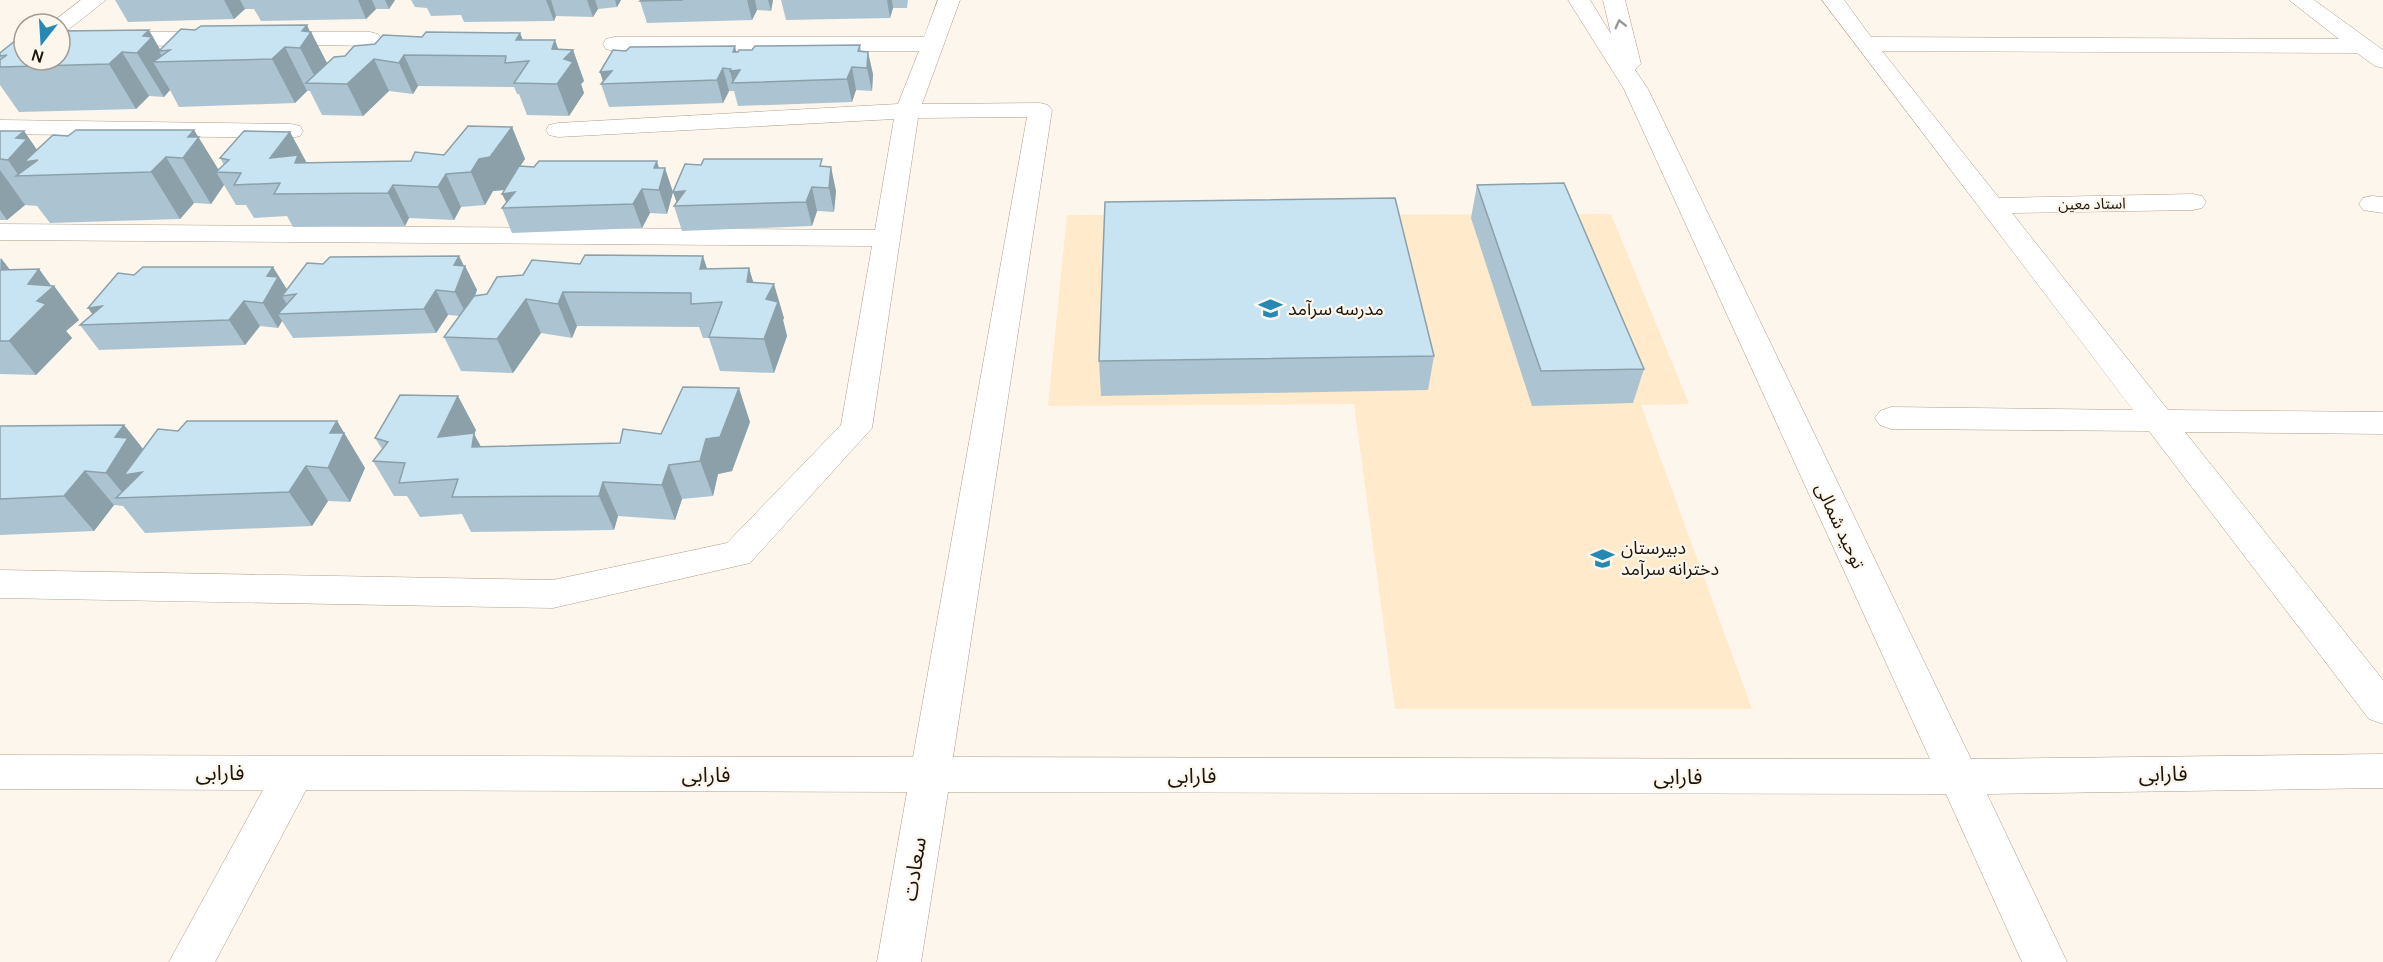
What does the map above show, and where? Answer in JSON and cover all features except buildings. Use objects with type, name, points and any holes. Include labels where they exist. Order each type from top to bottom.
[{"type":"street","points":[[72,16],[95,0]]},
{"type":"street","points":[[0,584],[553,594],[738,554],[856,428],[907,111],[949,0]]},
{"type":"street","points":[[1579,0],[1636,89]]},
{"type":"street","points":[[1614,0],[1636,89]]},
{"type":"street","points":[[1833,0],[2383,708]]},
{"type":"street","points":[[2300,0],[2373,54]]},
{"type":"street","points":[[72,38],[370,39]]},
{"type":"street","points":[[614,44],[932,44]]},
{"type":"street","points":[[1865,44],[2373,54]]},
{"type":"street","name":"توحید شمالی","points":[[1636,89],[2045,962]]},
{"type":"street","name":"سعادت","points":[[899,962],[1040,110],[907,111]]},
{"type":"street","points":[[558,130],[907,111]]},
{"type":"street","points":[[0,126],[291,131]]},
{"type":"street","name":"استاد معين","points":[[1991,206],[2193,202]]},
{"type":"street","points":[[0,232],[886,238]]},
{"type":"street","points":[[1891,418],[2383,423]]},
{"type":"street","name":"فارابی","points":[[0,772],[1958,777],[2383,771]]},
{"type":"street","points":[[191,962],[294,773]]},
{"type":"shaded area","points":[[1611,214],[1689,404],[1641,405],[1752,709],[1395,709],[1354,404],[1048,406],[1067,215]]},
{"type":"place","name":"مدرسه سرآمد","points":[[1270,309]]},
{"type":"place","name":"دبیرستان دخترانه سرآمد","points":[[1603,558]]}]
